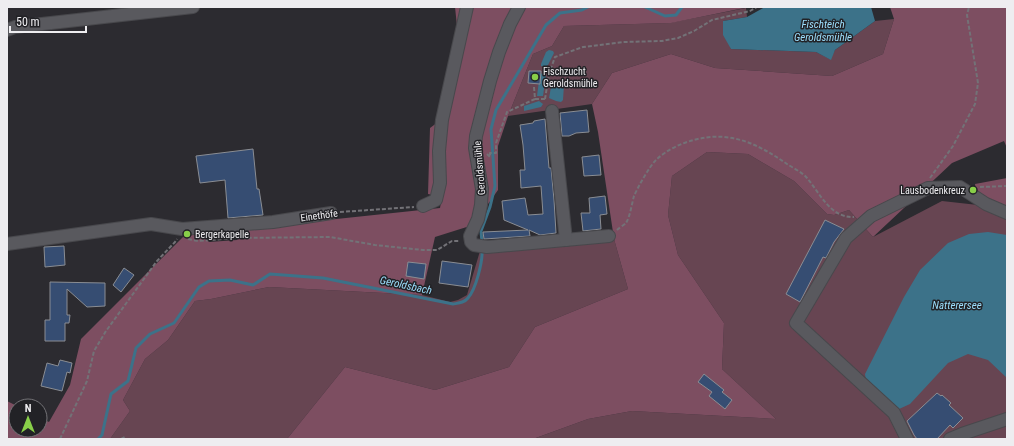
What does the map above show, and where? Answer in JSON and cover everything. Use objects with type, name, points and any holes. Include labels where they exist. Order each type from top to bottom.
[{"type":"street","points":[[7,30],[15,27],[193,7]]},
{"type":"street","points":[[423,206],[436,200],[440,183],[439,151],[442,120],[467,7]]},
{"type":"street","name":"Geroldsmühle","points":[[473,243],[470,236],[478,219],[482,194],[475,148],[476,136],[498,52],[519,7]]},
{"type":"street","points":[[552,111],[566,240]]},
{"type":"street","points":[[907,439],[894,413],[796,323],[846,238],[871,216],[928,188],[960,187],[986,204],[1007,213]]},
{"type":"street","name":"Einethöfe","points":[[7,244],[151,224],[182,229],[273,222],[331,213]]},
{"type":"street","points":[[473,243],[487,247],[610,236]]},
{"type":"street","points":[[950,439],[1007,419]]},
{"type":"path","points":[[552,111],[545,100],[549,74],[555,57],[583,47],[623,42],[662,41],[678,38],[694,31],[712,20],[750,11],[757,7]]},
{"type":"path","points":[[928,188],[928,181],[953,146],[976,104],[978,83],[967,16],[969,7]]},
{"type":"path","points":[[534,87],[535,99]]},
{"type":"path","points":[[490,154],[496,153],[496,144],[507,112],[535,99],[545,100]]},
{"type":"path","points":[[610,236],[626,223],[635,195],[656,160],[686,142],[705,137],[729,137],[748,142],[769,152],[806,177],[828,205],[838,213],[849,217],[871,216]]},
{"type":"path","points":[[960,187],[1007,186]]},
{"type":"path","name":"Einethöfe","points":[[331,213],[423,206]]},
{"type":"path","points":[[182,229],[185,238],[192,241],[236,238],[330,237],[375,245],[423,250],[437,250],[452,241],[473,243]]},
{"type":"path","points":[[60,439],[87,381],[94,351],[106,331],[133,293],[157,261],[175,242],[182,229]]},
{"type":"path","points":[[121,439],[125,437]]},
{"type":"shaded area","points":[[455,7],[749,7],[671,23],[564,26],[552,46],[533,54],[508,116],[498,146],[498,190],[473,225],[435,237],[422,295],[269,287],[195,301],[168,340],[145,359],[123,400],[130,411],[110,439],[7,439],[7,401],[8,438],[48,438],[48,422],[70,385],[81,339],[188,232],[198,232],[209,242],[237,240],[242,229],[440,208],[442,197],[428,194],[430,128],[438,122],[458,36]]},
{"type":"shaded area","points":[[890,7],[1007,7],[1007,148],[1004,141],[952,163],[873,237],[849,210],[834,215],[827,214],[794,181],[748,154],[707,152],[672,176],[668,215],[678,255],[724,323],[722,369],[776,419],[632,411],[588,419],[533,439],[287,439],[345,367],[435,390],[509,367],[535,327],[628,289],[614,239],[598,132],[592,104],[612,73],[671,54],[715,68],[832,76],[883,54],[894,19]]},
{"type":"shaded area","points":[[746,8],[747,17],[723,21],[731,49],[816,52],[830,59],[835,50],[875,21],[894,19],[883,54],[832,76],[715,68],[671,54],[612,73],[592,104],[508,116],[533,54],[552,46],[564,26],[669,23]]},
{"type":"shaded area","points":[[707,152],[748,154],[794,181],[827,214],[834,215],[849,210],[873,237],[942,201],[978,205],[1007,217],[1007,439],[533,439],[588,419],[632,411],[776,419],[722,369],[724,323],[678,255],[668,215],[672,176]]},
{"type":"shaded area","points":[[1007,178],[1007,217],[978,205],[975,184]]},
{"type":"shaded area","points":[[614,239],[628,289],[535,327],[509,367],[435,390],[345,367],[287,439],[110,439],[130,411],[123,400],[145,359],[168,340],[195,301],[269,287],[422,295],[450,302],[467,295],[480,251]]},
{"type":"water","name":"Fischteich Geroldsmühle","points":[[765,7],[871,7],[875,21],[835,50],[831,60],[816,52],[731,49],[723,35],[723,21],[747,17]]},
{"type":"water","points":[[549,50],[553,51],[554,53],[548,65],[545,67],[541,66],[546,52]]},
{"type":"water","points":[[540,73],[546,75],[543,96],[537,96]]},
{"type":"water","points":[[559,81],[564,85],[563,100],[561,102],[549,98],[552,85]]},
{"type":"water","points":[[539,101],[543,104],[541,107],[524,111],[524,106]]},
{"type":"water","name":"Natterersee","points":[[988,232],[1007,235],[1007,378],[988,360],[968,354],[948,363],[910,404],[899,409],[866,381],[865,374],[904,297],[920,270],[948,243],[969,234]]},
{"type":"building","name":"Fischzucht Geroldsmühle","points":[[529,71],[541,71],[540,84],[528,83]]},
{"type":"building","points":[[587,110],[589,132],[562,136],[560,113]]},
{"type":"building","points":[[545,119],[549,168],[551,168],[556,233],[540,235],[529,230],[530,236],[484,239],[483,232],[528,230],[504,220],[502,201],[525,198],[528,215],[543,214],[541,186],[521,188],[520,170],[525,170],[520,125]]},
{"type":"building","points":[[253,149],[257,189],[259,189],[263,215],[228,218],[225,180],[200,183],[196,156]]},
{"type":"building","points":[[599,155],[601,175],[584,176],[582,157]]},
{"type":"building","points":[[605,196],[607,214],[600,215],[601,229],[583,231],[581,213],[590,213],[589,198]]},
{"type":"building","points":[[825,220],[844,229],[834,242],[826,258],[823,257],[800,302],[786,294]]},
{"type":"building","points":[[232,233],[233,236],[215,238],[215,234]]},
{"type":"building","points":[[64,246],[65,265],[45,267],[44,247]]},
{"type":"building","points":[[442,261],[472,265],[468,287],[439,283]]},
{"type":"building","points":[[408,262],[426,264],[424,279],[406,276]]},
{"type":"building","points":[[124,268],[134,275],[121,292],[113,285]]},
{"type":"building","points":[[50,282],[105,283],[105,306],[87,307],[67,289],[67,315],[70,315],[69,323],[65,323],[65,341],[45,341],[45,320],[50,320]]},
{"type":"building","points":[[60,360],[72,363],[70,373],[67,372],[62,391],[41,386],[47,363],[58,366]]},
{"type":"building","points":[[704,374],[724,390],[722,392],[732,400],[725,409],[709,396],[712,392],[698,382]]},
{"type":"building","points":[[937,393],[941,396],[942,395],[951,403],[949,405],[963,418],[953,428],[950,425],[937,439],[917,439],[907,421]]},
{"type":"waterway","name":"Geroldsbach","points":[[482,243],[481,231],[490,207],[495,186],[491,129],[496,110],[546,25],[560,13],[582,10],[588,7]]},
{"type":"waterway","name":"Geroldsbach","points":[[645,7],[665,16],[676,15],[682,7]]},
{"type":"waterway","name":"Geroldsbach","points":[[98,439],[102,435],[111,394],[128,381],[136,348],[150,334],[174,323],[199,287],[209,281],[230,280],[253,285],[270,274],[323,278],[453,304],[465,301],[471,294],[478,275],[482,249]]},
{"type":"place","name":"Fischzucht Geroldsmühle","points":[[535,77]]},
{"type":"place","name":"Lausbodenkreuz","points":[[973,190]]},
{"type":"place","name":"Bergerkapelle","points":[[187,234]]}]
